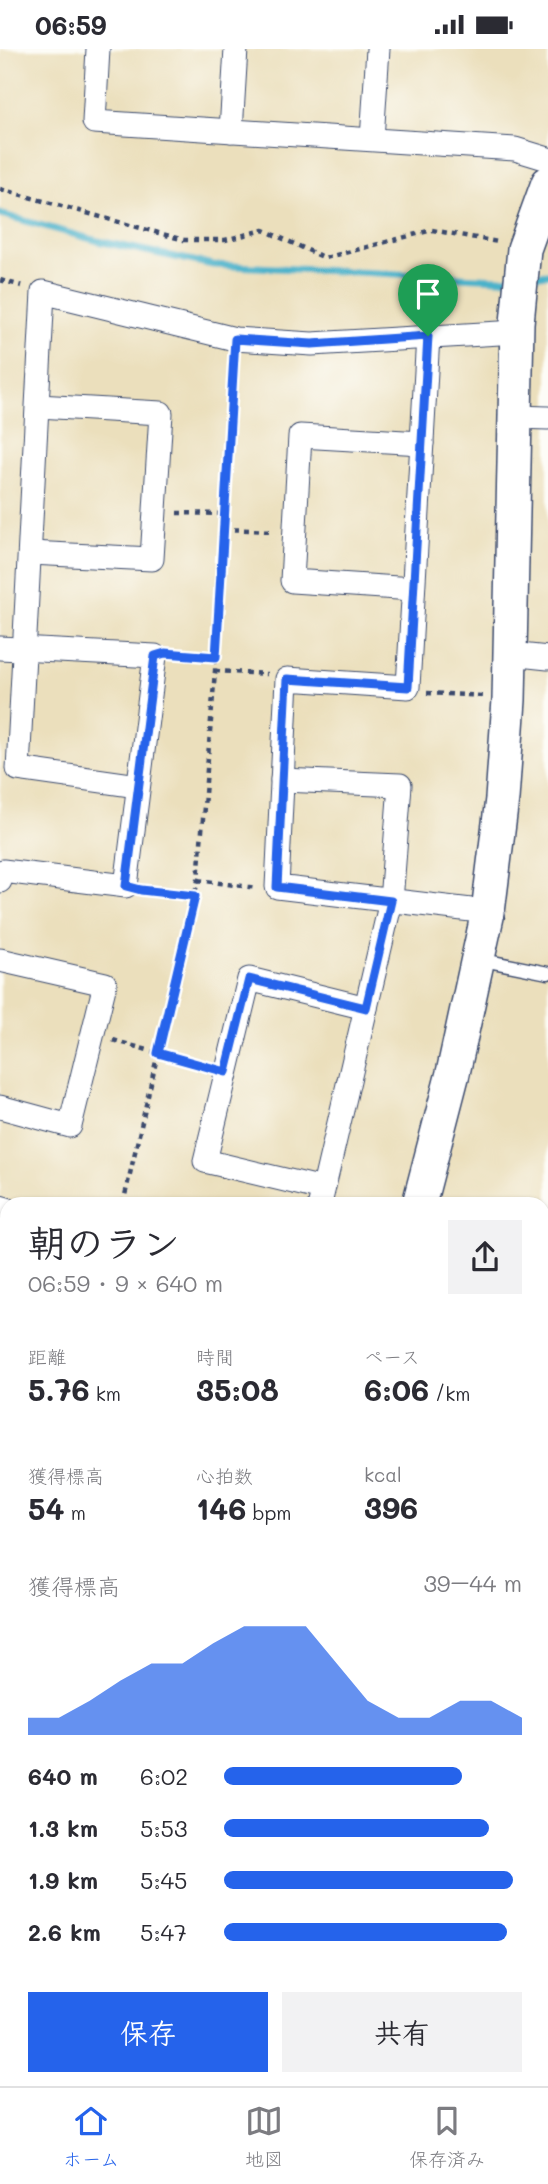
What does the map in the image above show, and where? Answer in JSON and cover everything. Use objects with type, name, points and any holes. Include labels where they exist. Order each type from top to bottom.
[{"type":"street","points":[[98,49],[94,122],[515,149],[548,159]]},
{"type":"street","points":[[231,131],[236,49]]},
{"type":"street","points":[[372,139],[378,49]]},
{"type":"street","points":[[421,1197],[453,1073],[488,912],[502,799],[510,654],[517,332],[524,250],[548,183]]},
{"type":"street","points":[[138,786],[18,769],[43,292],[235,339],[312,344],[517,332]]},
{"type":"street","points":[[428,336],[408,687],[287,679],[277,887],[488,912]]},
{"type":"street","points":[[30,553],[152,559],[161,413],[38,406]]},
{"type":"street","points":[[515,417],[548,418]]},
{"type":"street","points":[[413,589],[292,581],[300,436],[422,443]]},
{"type":"street","points":[[0,648],[155,656],[126,886],[2,871],[0,881]]},
{"type":"street","points":[[510,654],[548,658]]},
{"type":"street","points":[[282,780],[400,785],[391,901],[322,1197],[205,1161],[249,979],[366,1008]]},
{"type":"street","points":[[0,960],[105,984],[70,1126],[0,1107]]},
{"type":"lane","points":[[478,959],[548,973]]},
{"type":"path","points":[[0,189],[184,240],[225,240],[264,230],[324,258],[432,230],[494,242],[508,242]]},
{"type":"path","points":[[125,1197],[198,880],[216,657],[235,339]]},
{"type":"path","points":[[155,512],[225,514]]},
{"type":"path","points":[[223,530],[295,531]]},
{"type":"path","points":[[155,656],[165,653],[216,657]]},
{"type":"path","points":[[215,671],[287,679]]},
{"type":"path","points":[[408,687],[422,692],[489,696]]},
{"type":"path","points":[[198,880],[266,889],[277,887]]},
{"type":"path","points":[[126,886],[195,896]]},
{"type":"path","points":[[92,1034],[226,1072]]},
{"type":"waterway","points":[[0,214],[98,241],[213,265],[514,278]]},
{"type":"waterway","points":[[530,276],[548,274]]},
{"type":"route","points":[[428,336],[408,687],[287,679],[277,887],[391,901],[366,1008],[249,979],[226,1072],[158,1053],[195,896],[126,886],[155,656],[165,653],[216,657],[235,339],[312,344],[428,336]]}]
